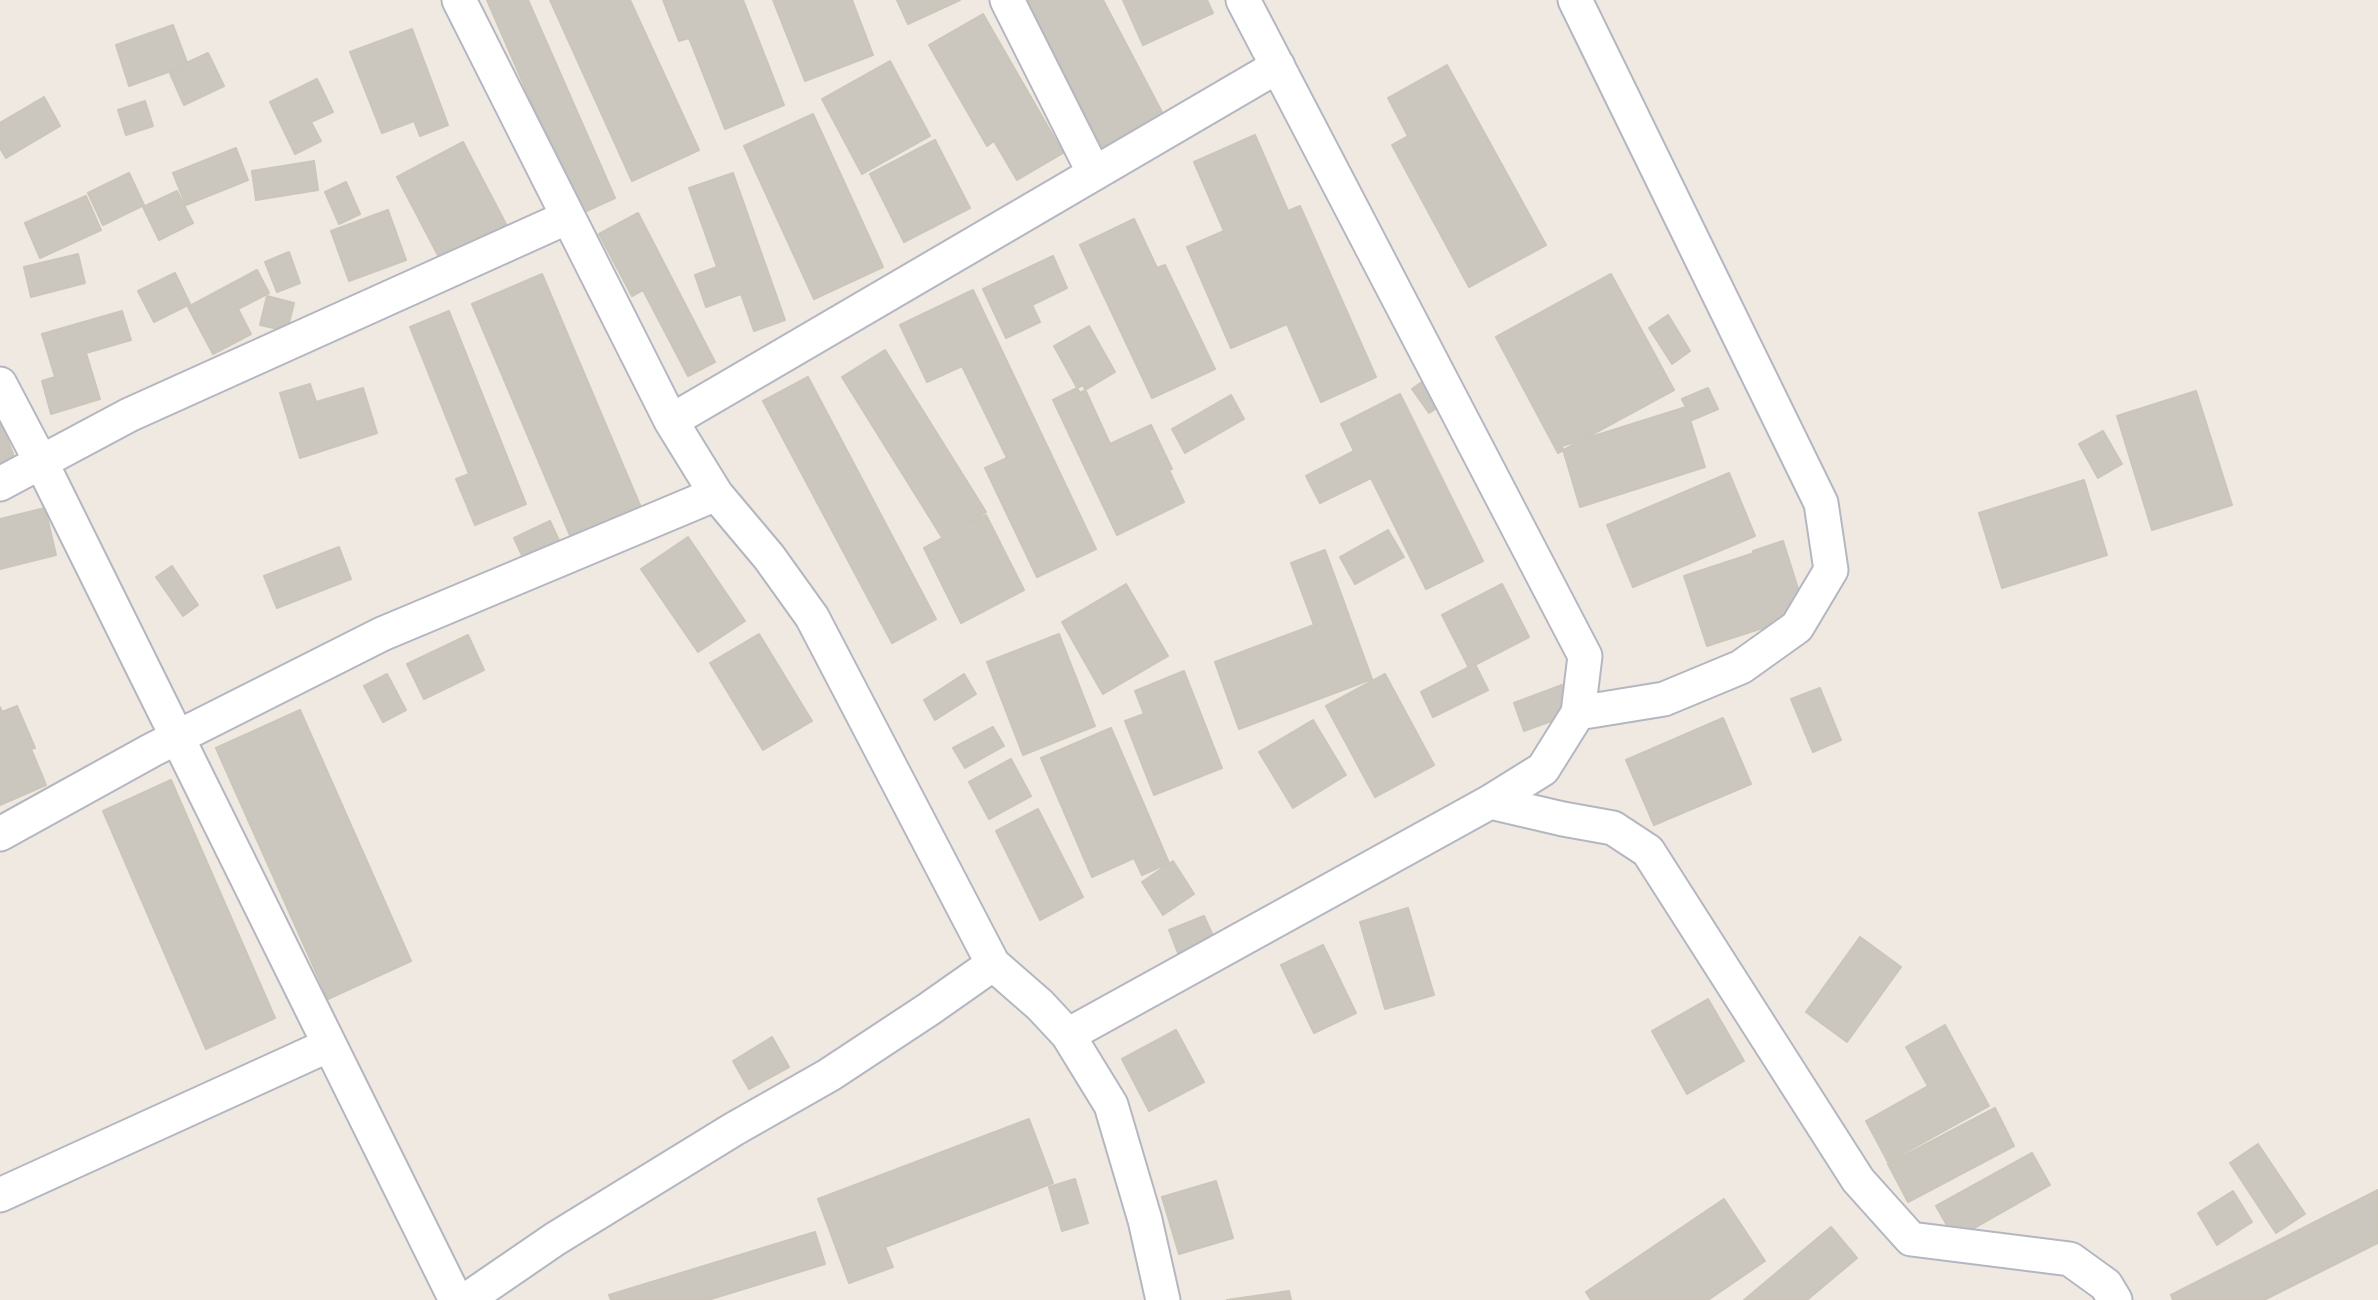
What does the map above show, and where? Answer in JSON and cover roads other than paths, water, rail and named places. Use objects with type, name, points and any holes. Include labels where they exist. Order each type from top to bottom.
[{"type":"street","points":[[459,0],[670,421],[716,494],[769,557],[811,617],[993,964],[1040,1005],[1068,1035],[1111,1105],[1145,1220],[1163,1300]]},
{"type":"street","points":[[1007,0],[1094,173]]},
{"type":"street","points":[[1068,1035],[1490,802],[1543,769],[1578,713],[1585,656],[1243,0]]},
{"type":"street","points":[[1575,0],[1821,503],[1831,570],[1797,627],[1741,667],[1664,699],[1578,713]]},
{"type":"street","points":[[670,421],[1278,66]]},
{"type":"street","points":[[0,484],[129,415],[568,217]]},
{"type":"street","points":[[0,384],[456,1300]]},
{"type":"street","points":[[0,834],[176,738],[383,634],[716,494]]},
{"type":"street","points":[[1490,802],[1613,828],[1648,851],[1858,1180],[1911,1239],[2070,1259],[2106,1285],[2115,1300]]},
{"type":"street","points":[[466,1300],[555,1239],[734,1129],[828,1075],[993,964]]},
{"type":"street","points":[[0,1195],[329,1045]]}]
